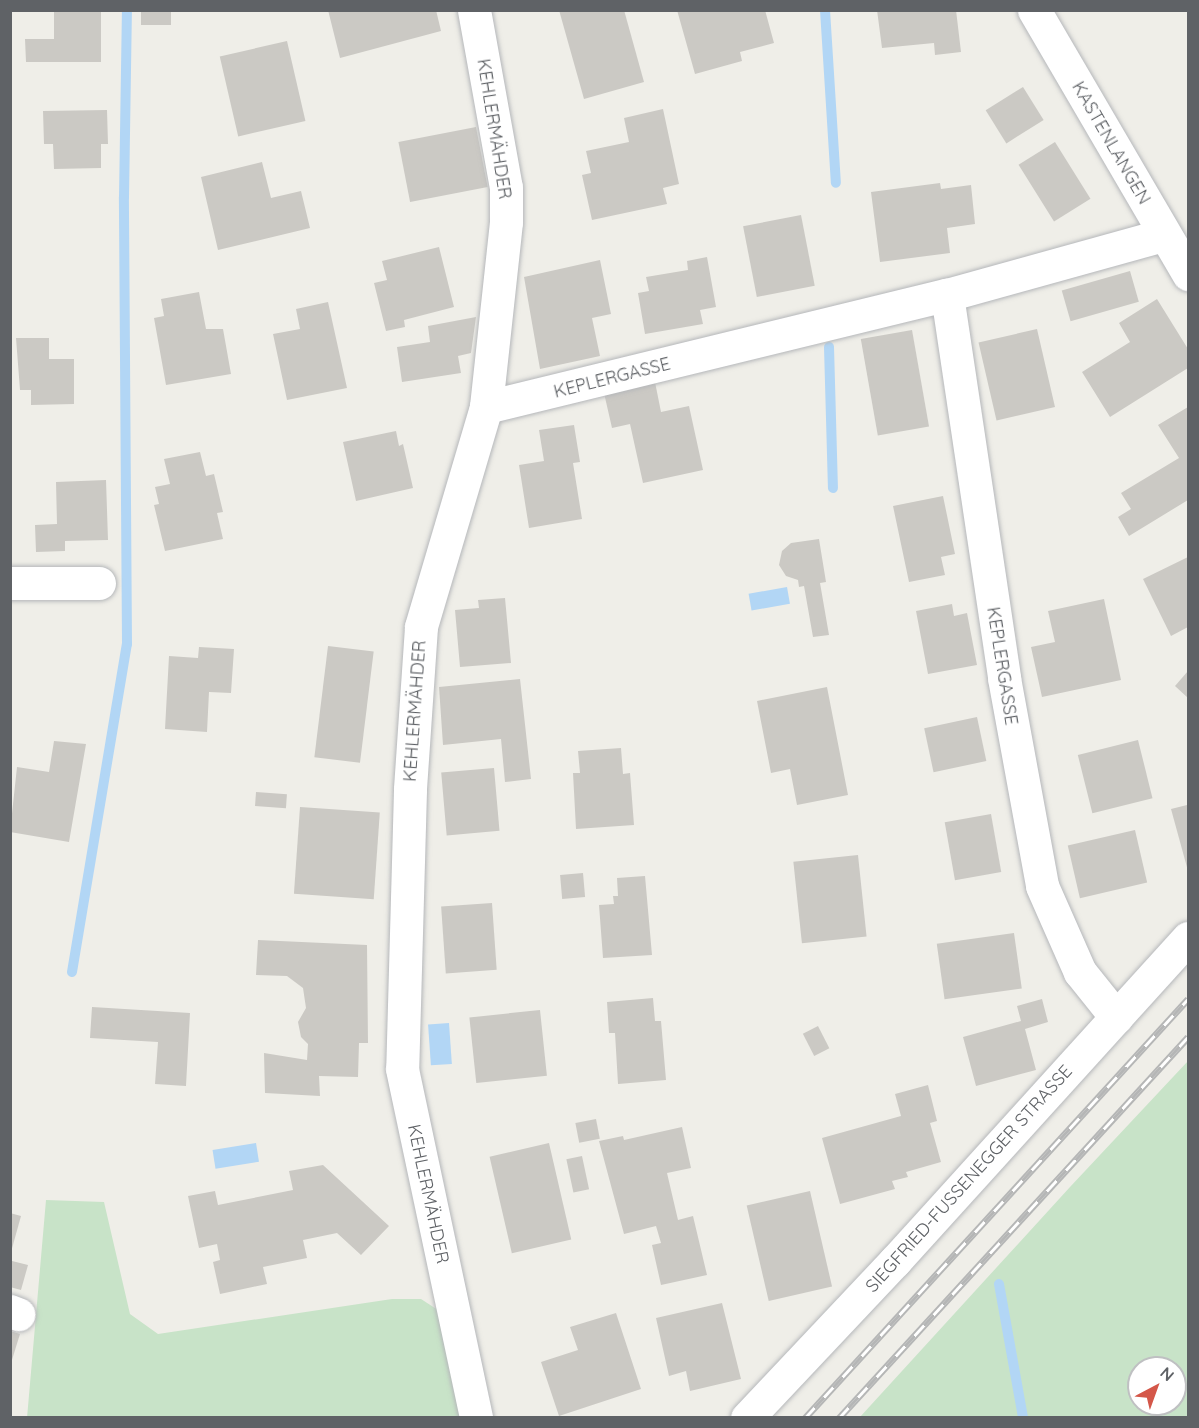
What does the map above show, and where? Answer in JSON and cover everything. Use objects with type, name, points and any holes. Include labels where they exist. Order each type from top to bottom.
[{"type":"street","name":"KEHLERMÄHDER","points":[[474,10],[506,187],[505,232],[486,407],[421,627],[410,789],[402,1069],[476,1418]]},
{"type":"street","name":"KASTENLANGEN","points":[[1034,10],[1188,274]]},
{"type":"street","name":"KEPLERGASSE","points":[[486,407],[947,295],[1164,235]]},
{"type":"street","name":"KEPLERGASSE","points":[[947,295],[1004,678],[1042,886],[1080,972],[1116,1017]]},
{"type":"street","points":[[10,583],[99,583]]},
{"type":"street","name":"SIEGFRIED-FUSSENEGGER STRASSE","points":[[747,1418],[1188,938]]},
{"type":"green space","points":[[1188,1061],[1188,1417],[860,1417],[1070,1187]]},
{"type":"green space","points":[[46,1200],[104,1202],[130,1314],[158,1334],[392,1299],[421,1299],[441,1312],[463,1418],[27,1418]]},
{"type":"water","points":[[787,587],[790,604],[752,611],[749,594]]},
{"type":"water","points":[[449,1023],[452,1064],[431,1065],[428,1024]]},
{"type":"water","points":[[256,1143],[259,1162],[216,1169],[213,1150]]},
{"type":"building","points":[[54,10],[101,10],[101,62],[26,62],[25,39],[54,39]]},
{"type":"building","points":[[141,10],[171,10],[171,25],[141,25]]},
{"type":"building","points":[[328,10],[436,10],[441,31],[340,58]]},
{"type":"building","points":[[559,10],[624,10],[644,82],[584,99]]},
{"type":"building","points":[[677,10],[765,10],[774,43],[740,52],[742,61],[695,74]]},
{"type":"building","points":[[877,10],[956,10],[961,52],[935,55],[934,43],[882,48]]},
{"type":"building","points":[[287,41],[305,121],[238,136],[220,57]]},
{"type":"building","points":[[1023,87],[1044,120],[1006,143],[986,110]]},
{"type":"building","points":[[663,109],[679,184],[663,188],[667,204],[592,220],[582,175],[591,173],[586,151],[629,142],[624,118]]},
{"type":"building","points":[[107,110],[108,144],[101,144],[101,168],[54,169],[53,144],[44,144],[43,111]]},
{"type":"building","points":[[476,127],[488,187],[410,202],[398,142]]},
{"type":"building","points":[[1055,142],[1091,199],[1054,222],[1019,165]]},
{"type":"building","points":[[262,162],[271,198],[301,191],[310,228],[218,250],[201,177]]},
{"type":"building","points":[[940,183],[941,189],[971,185],[975,224],[947,228],[950,253],[880,262],[871,192]]},
{"type":"building","points":[[801,215],[815,286],[757,297],[743,226]]},
{"type":"building","points":[[439,247],[454,307],[404,320],[405,327],[386,331],[374,283],[387,280],[382,261]]},
{"type":"building","points":[[707,257],[716,307],[700,310],[703,324],[645,334],[638,293],[649,291],[646,277],[688,270],[687,261]]},
{"type":"building","points":[[600,260],[611,314],[592,318],[600,356],[540,369],[524,277]]},
{"type":"building","points":[[1130,271],[1139,302],[1071,321],[1062,291]]},
{"type":"building","points":[[199,292],[206,329],[223,329],[231,374],[166,385],[154,318],[164,316],[161,299]]},
{"type":"building","points":[[1157,299],[1188,349],[1188,368],[1110,417],[1082,372],[1130,342],[1119,323]]},
{"type":"building","points":[[328,302],[347,388],[287,400],[273,334],[300,329],[296,309]]},
{"type":"building","points":[[476,317],[471,353],[458,356],[461,373],[402,382],[397,347],[430,342],[428,326]]},
{"type":"building","points":[[1037,329],[1055,407],[997,420],[979,342]]},
{"type":"building","points":[[912,330],[929,427],[878,436],[861,339]]},
{"type":"building","points":[[16,338],[49,338],[49,359],[74,359],[74,404],[31,405],[31,390],[20,390]]},
{"type":"building","points":[[655,382],[661,412],[689,406],[703,470],[643,483],[630,424],[612,428],[604,393]]},
{"type":"building","points":[[1188,407],[1188,500],[1129,536],[1118,517],[1131,509],[1121,493],[1179,458],[1158,425]]},
{"type":"building","points":[[574,425],[580,462],[573,463],[582,519],[529,528],[519,465],[544,461],[539,430]]},
{"type":"building","points":[[396,431],[399,446],[403,444],[413,488],[356,501],[343,442]]},
{"type":"building","points":[[200,452],[206,476],[214,474],[223,512],[217,513],[223,539],[165,551],[154,505],[159,504],[155,487],[170,484],[164,459]]},
{"type":"building","points":[[106,480],[108,540],[65,541],[65,551],[36,552],[35,525],[57,524],[56,482]]},
{"type":"building","points":[[943,496],[955,554],[941,557],[945,575],[909,582],[893,506]]},
{"type":"building","points":[[819,539],[826,582],[820,583],[829,635],[813,637],[804,586],[799,587],[798,580],[786,576],[779,565],[782,551],[791,543]]},
{"type":"building","points":[[1188,557],[1188,627],[1171,636],[1143,579]]},
{"type":"building","points":[[505,598],[511,663],[460,667],[455,610],[479,608],[478,600]]},
{"type":"building","points":[[1104,599],[1121,680],[1042,697],[1031,647],[1055,642],[1048,611]]},
{"type":"building","points":[[952,604],[954,616],[967,613],[977,665],[928,674],[916,611]]},
{"type":"building","points":[[328,646],[374,652],[360,763],[314,757]]},
{"type":"building","points":[[199,647],[234,649],[231,693],[209,692],[207,732],[165,729],[169,656],[198,658]]},
{"type":"building","points":[[1188,671],[1188,698],[1175,686]]},
{"type":"building","points":[[520,679],[531,779],[505,782],[501,739],[443,745],[439,687]]},
{"type":"building","points":[[827,687],[848,795],[797,805],[790,769],[771,773],[757,701]]},
{"type":"building","points":[[977,717],[986,761],[934,772],[924,728]]},
{"type":"building","points":[[1138,740],[1153,798],[1092,813],[1078,755]]},
{"type":"building","points":[[54,741],[86,744],[69,842],[10,832],[17,767],[49,772]]},
{"type":"building","points":[[621,748],[623,774],[630,773],[634,825],[576,829],[573,773],[580,773],[578,751]]},
{"type":"building","points":[[494,768],[499,831],[447,835],[441,773]]},
{"type":"building","points":[[256,792],[287,794],[286,808],[255,806]]},
{"type":"building","points":[[1187,805],[1188,809],[1188,871],[1171,809]]},
{"type":"building","points":[[300,807],[380,813],[374,899],[294,894]]},
{"type":"building","points":[[991,814],[1001,872],[955,880],[945,822]]},
{"type":"building","points":[[1135,830],[1147,883],[1080,898],[1068,846]]},
{"type":"building","points":[[858,855],[867,937],[802,943],[793,862]]},
{"type":"building","points":[[583,873],[585,897],[562,899],[560,875]]},
{"type":"building","points":[[645,876],[652,955],[603,958],[599,905],[614,904],[613,896],[618,896],[617,878]]},
{"type":"building","points":[[492,903],[497,970],[446,973],[441,907]]},
{"type":"building","points":[[1014,933],[1022,988],[945,999],[937,944]]},
{"type":"building","points":[[258,940],[367,945],[368,1043],[359,1043],[358,1077],[319,1076],[320,1096],[265,1093],[264,1053],[307,1060],[308,1044],[301,1037],[298,1022],[306,1008],[303,988],[287,976],[256,975]]},
{"type":"building","points":[[653,998],[655,1021],[661,1021],[666,1080],[618,1084],[615,1033],[609,1033],[607,1002]]},
{"type":"building","points":[[1042,999],[1048,1022],[1025,1029],[1036,1070],[976,1086],[963,1037],[1021,1021],[1017,1006]]},
{"type":"building","points":[[92,1007],[190,1013],[186,1086],[155,1084],[158,1042],[90,1038]]},
{"type":"building","points":[[540,1010],[547,1076],[476,1083],[469,1017]]},
{"type":"building","points":[[818,1026],[829,1048],[814,1056],[803,1034]]},
{"type":"building","points":[[928,1085],[937,1121],[930,1123],[941,1162],[906,1172],[908,1177],[892,1181],[895,1189],[840,1204],[822,1138],[901,1116],[895,1094]]},
{"type":"building","points":[[596,1119],[600,1139],[579,1143],[575,1123]]},
{"type":"building","points":[[682,1127],[691,1168],[667,1173],[678,1220],[693,1216],[707,1275],[661,1285],[652,1245],[661,1243],[656,1226],[624,1234],[599,1141],[623,1136],[624,1140]]},
{"type":"building","points":[[549,1143],[571,1239],[512,1253],[490,1157]]},
{"type":"building","points":[[582,1156],[589,1189],[573,1193],[566,1159]]},
{"type":"building","points":[[323,1165],[389,1226],[361,1255],[337,1233],[303,1240],[307,1258],[263,1267],[267,1284],[220,1294],[213,1262],[220,1260],[217,1244],[199,1248],[188,1196],[215,1191],[218,1205],[293,1190],[289,1171]]},
{"type":"building","points":[[810,1191],[832,1286],[769,1301],[747,1206]]},
{"type":"building","points":[[10,1213],[21,1216],[11,1252],[10,1251]]},
{"type":"building","points":[[12,1261],[28,1265],[21,1290],[10,1287]]},
{"type":"building","points":[[722,1303],[741,1379],[690,1391],[686,1371],[669,1376],[656,1318]]},
{"type":"building","points":[[616,1313],[641,1389],[559,1416],[541,1362],[578,1350],[570,1327]]},
{"type":"building","points":[[10,1331],[20,1334],[11,1363],[10,1363]]},
{"type":"waterway","points":[[72,972],[127,644],[124,197],[127,10]]},
{"type":"waterway","points":[[825,10],[836,183]]},
{"type":"waterway","points":[[829,347],[833,488]]},
{"type":"waterway","points":[[999,1284],[1023,1418]]},
{"type":"railway","points":[[805,1418],[1188,999]]},
{"type":"railway","points":[[839,1418],[1188,1037]]}]
